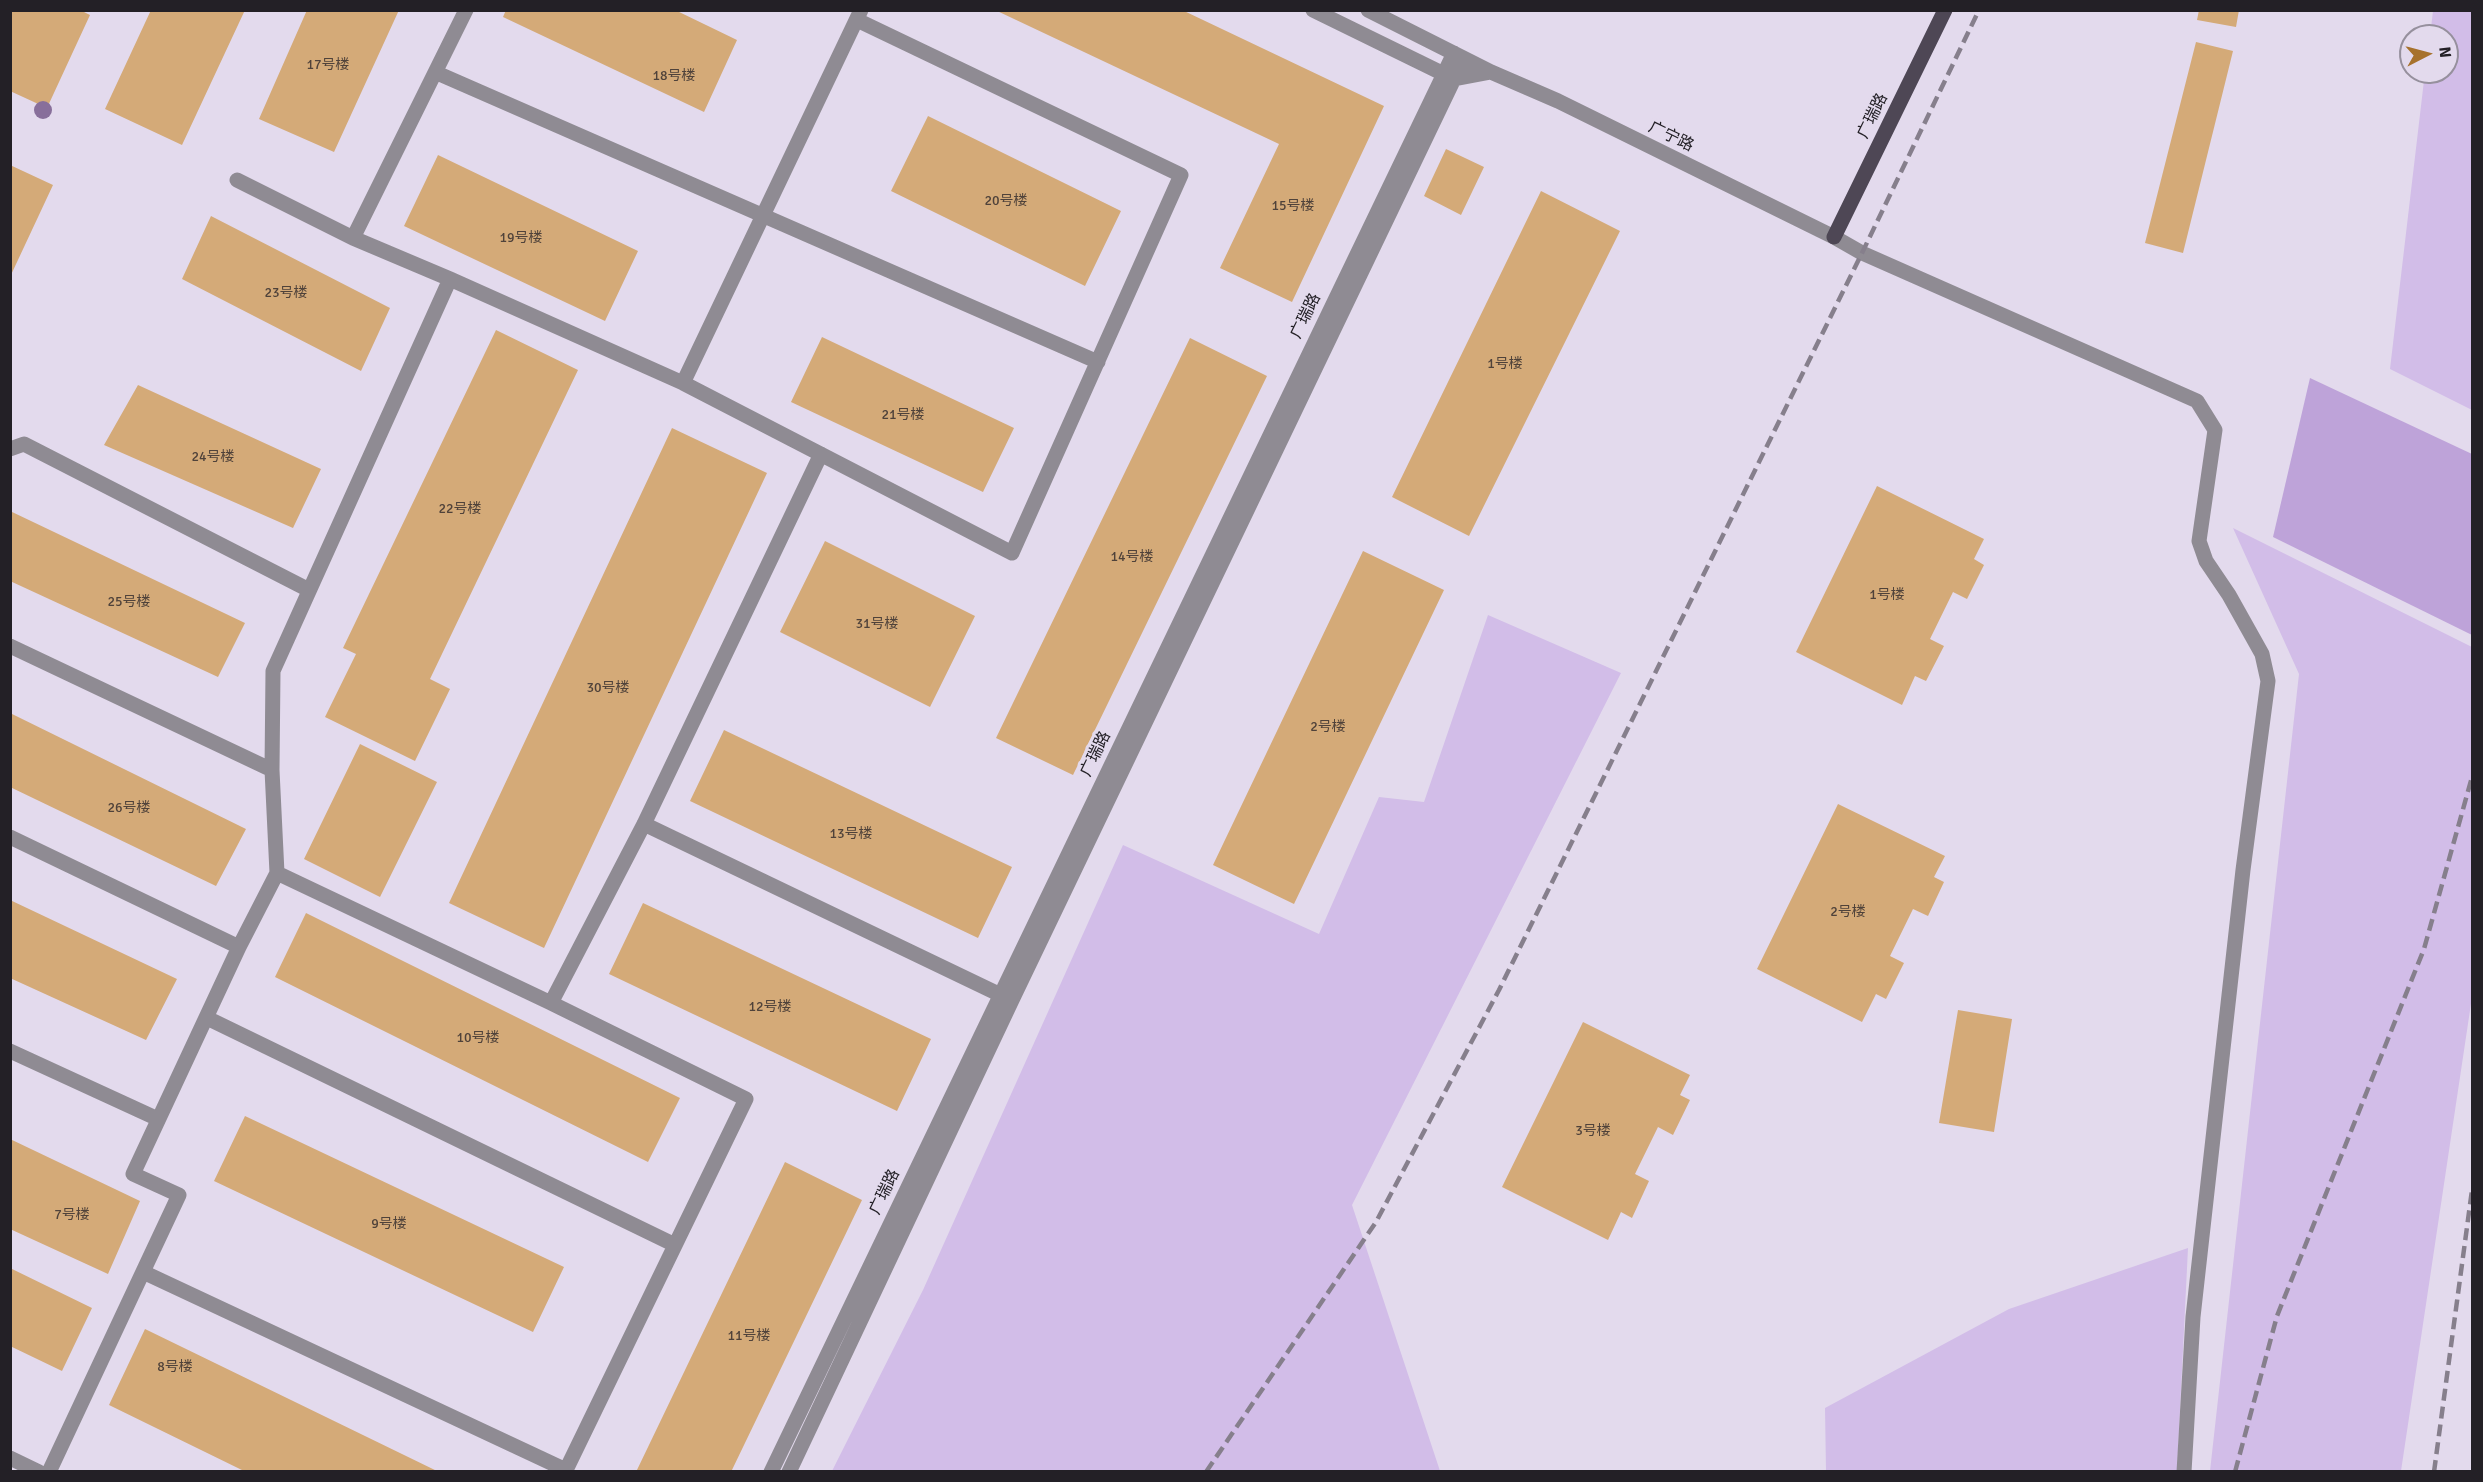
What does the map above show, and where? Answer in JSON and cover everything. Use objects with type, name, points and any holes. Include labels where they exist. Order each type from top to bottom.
[{"type":"main road","name":"广瑞路","points":[[1834,237],[1945,10]]},
{"type":"street","points":[[353,238],[437,73],[466,10]]},
{"type":"street","points":[[1313,10],[1448,76],[1491,72]]},
{"type":"street","name":"广宁路","points":[[1368,10],[1491,72],[1558,101],[1862,253],[2197,401],[2215,430],[2199,541],[2206,561],[2229,595],[2262,654],[2268,681],[2243,870],[2193,1317],[2184,1472]]},
{"type":"street","points":[[237,180],[353,238],[683,383],[1012,553],[1181,175],[859,15],[683,383]]},
{"type":"street","name":"广瑞路","points":[[771,1472],[1006,998],[1448,76],[1460,56]]},
{"type":"street","points":[[437,73],[1098,362]]},
{"type":"street","points":[[49,1472],[179,1195],[133,1174],[239,947],[277,873],[272,770],[273,671],[450,279]]},
{"type":"street","points":[[10,449],[24,444],[309,590]]},
{"type":"street","points":[[551,1004],[644,824],[821,454]]},
{"type":"street","points":[[10,646],[272,770]]},
{"type":"street","points":[[644,824],[1006,998]]},
{"type":"street","points":[[10,837],[239,947]]},
{"type":"street","points":[[143,1272],[566,1470],[746,1099],[277,873]]},
{"type":"street","name":"广瑞路","points":[[789,1472],[1006,998]]},
{"type":"street","points":[[207,1018],[675,1245]]},
{"type":"street","points":[[10,1051],[158,1119]]},
{"type":"street","points":[[10,1458],[39,1472]]},
{"type":"shaded area","points":[[2433,11],[2472,11],[2472,410],[2390,369],[2424,84],[2459,84],[2459,24],[2431,24]]},
{"type":"shaded area","points":[[2310,378],[2472,454],[2472,635],[2273,537]]},
{"type":"shaded area","points":[[2233,528],[2472,647],[2472,997],[2401,1471],[2210,1471],[2299,674]]},
{"type":"shaded area","points":[[1488,615],[1621,673],[1352,1205],[1440,1471],[832,1471],[923,1290],[1123,845],[1319,934],[1379,797],[1424,802]]},
{"type":"shaded area","points":[[2188,1248],[2177,1471],[1826,1471],[1825,1408],[2009,1309]]},
{"type":"building","points":[[10,10],[80,10],[90,15],[47,108],[10,91]]},
{"type":"building","points":[[151,10],[245,10],[182,145],[105,109]]},
{"type":"building","points":[[307,10],[399,10],[334,152],[259,119]]},
{"type":"building","points":[[506,10],[675,10],[737,40],[704,112],[503,17]]},
{"type":"building","points":[[995,10],[1182,10],[1384,106],[1292,302],[1220,268],[1279,144]]},
{"type":"building","points":[[2199,10],[2239,10],[2236,27],[2197,20]]},
{"type":"building","points":[[2196,42],[2233,51],[2183,253],[2145,243]]},
{"type":"building","points":[[928,116],[1121,211],[1085,286],[891,191]]},
{"type":"building","points":[[1446,149],[1484,167],[1461,215],[1424,196]]},
{"type":"building","points":[[438,155],[638,251],[605,321],[404,226]]},
{"type":"building","points":[[10,165],[53,185],[10,277]]},
{"type":"building","points":[[1541,191],[1620,231],[1469,536],[1392,497]]},
{"type":"building","points":[[211,216],[390,308],[361,371],[182,279]]},
{"type":"building","points":[[496,330],[578,370],[430,679],[450,689],[415,761],[325,717],[356,654],[343,648]]},
{"type":"building","points":[[822,337],[1014,428],[983,492],[791,402]]},
{"type":"building","points":[[1190,338],[1267,376],[1073,775],[996,738]]},
{"type":"building","points":[[138,385],[321,469],[293,528],[104,445]]},
{"type":"building","points":[[672,428],[767,473],[544,948],[449,903]]},
{"type":"building","points":[[1877,486],[1984,539],[1974,559],[1984,565],[1967,599],[1953,592],[1930,639],[1944,646],[1926,681],[1915,676],[1902,705],[1796,652]]},
{"type":"building","points":[[10,511],[245,623],[218,677],[10,581]]},
{"type":"building","points":[[825,541],[975,616],[930,707],[780,632]]},
{"type":"building","points":[[1363,551],[1444,590],[1294,904],[1213,865]]},
{"type":"building","points":[[10,713],[246,829],[216,886],[10,787]]},
{"type":"building","points":[[724,730],[1012,867],[978,938],[690,801]]},
{"type":"building","points":[[360,744],[437,782],[380,897],[304,859]]},
{"type":"building","points":[[1838,804],[1945,856],[1934,877],[1944,882],[1928,916],[1913,909],[1890,956],[1904,963],[1886,999],[1876,994],[1862,1022],[1757,969]]},
{"type":"building","points":[[10,900],[177,979],[146,1040],[10,978]]},
{"type":"building","points":[[643,903],[931,1039],[897,1111],[609,974]]},
{"type":"building","points":[[306,913],[680,1098],[648,1162],[275,977]]},
{"type":"building","points":[[1958,1010],[2012,1019],[1994,1132],[1939,1123]]},
{"type":"building","points":[[1583,1022],[1690,1075],[1680,1095],[1690,1100],[1673,1135],[1658,1127],[1635,1174],[1649,1181],[1632,1218],[1621,1212],[1608,1240],[1502,1187]]},
{"type":"building","points":[[245,1116],[564,1267],[533,1332],[214,1181]]},
{"type":"building","points":[[10,1139],[140,1201],[108,1274],[10,1229]]},
{"type":"building","points":[[785,1162],[862,1200],[731,1472],[636,1472]]},
{"type":"building","points":[[10,1268],[92,1308],[62,1371],[10,1346]]},
{"type":"building","points":[[145,1329],[439,1472],[246,1472],[109,1405]]},
{"type":"railway","points":[[1206,1472],[1376,1222],[1499,990],[1862,253],[1979,10]]},
{"type":"railway","points":[[2235,1472],[2277,1316],[2424,949],[2472,777]]},
{"type":"railway","points":[[2434,1472],[2472,1190]]}]
